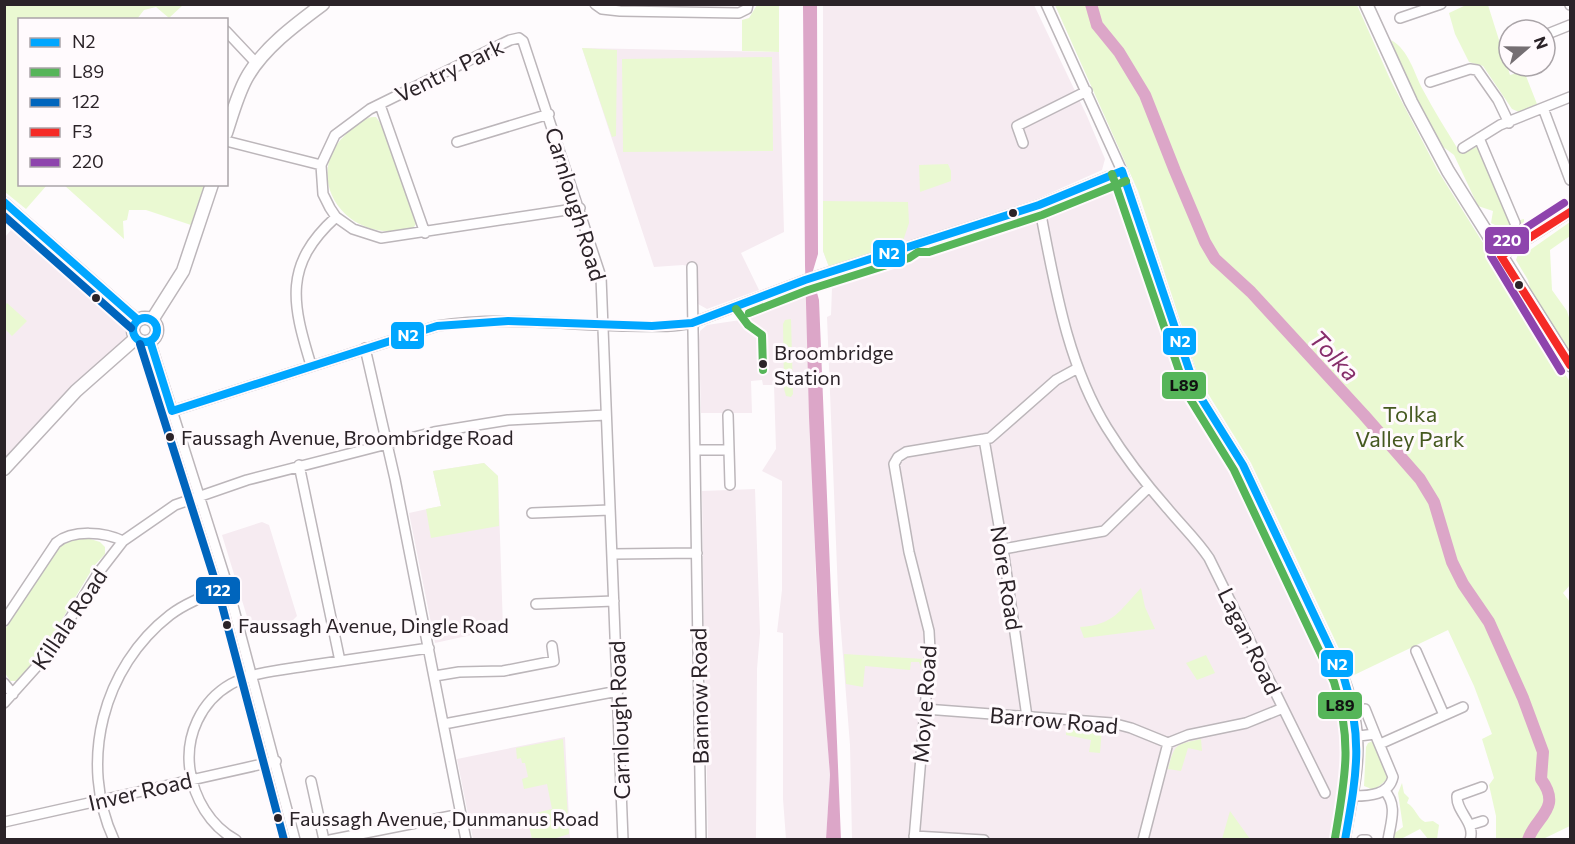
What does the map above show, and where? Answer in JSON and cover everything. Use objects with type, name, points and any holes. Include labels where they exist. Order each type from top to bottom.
[{"type":"main road","points":[[228,128],[246,79],[256,64],[290,31],[323,4]]},
{"type":"main road","points":[[1366,4],[1431,140],[1570,364]]},
{"type":"main road","points":[[152,320],[183,271],[211,186]]},
{"type":"main road","points":[[146,318],[152,320],[157,331],[150,341],[142,342],[136,338],[133,330],[138,320],[146,318]]},
{"type":"main road","points":[[4,469],[76,391],[136,338]]},
{"type":"street","points":[[596,4],[602,9],[620,11],[679,7],[739,12],[747,9],[748,4]]},
{"type":"street","points":[[1046,4],[1122,171],[1196,390],[1243,465],[1328,643],[1353,704],[1359,736],[1354,796],[1345,840]]},
{"type":"street","points":[[1400,18],[1428,6],[1441,4]]},
{"type":"street","points":[[228,33],[256,64]]},
{"type":"street","name":"Ventry Park","points":[[336,217],[323,194],[321,165],[335,135],[358,117],[380,105],[519,38]]},
{"type":"street","name":"Carnlough Road","points":[[519,38],[526,48],[549,114],[601,277],[605,326],[606,414],[623,840]]},
{"type":"street","points":[[1430,82],[1470,69],[1477,70],[1492,91],[1509,123]]},
{"type":"street","points":[[1023,143],[1017,126],[1087,91]]},
{"type":"street","points":[[1463,148],[1509,123],[1570,97]]},
{"type":"street","name":"Ventry Park","points":[[380,105],[425,233]]},
{"type":"street","points":[[1543,108],[1570,180]]},
{"type":"street","name":"Carnlough Road","points":[[457,142],[549,114]]},
{"type":"street","points":[[1479,138],[1515,222]]},
{"type":"street","points":[[228,142],[321,165]]},
{"type":"street","points":[[172,411],[436,326],[480,321],[605,326],[674,326],[692,323],[791,285],[906,248],[915,242],[926,242],[1039,205],[1122,171]]},
{"type":"street","points":[[4,202],[138,320]]},
{"type":"street","name":"Lagan Road","points":[[1039,205],[1066,328],[1078,368],[1107,427],[1149,487],[1199,543],[1209,558],[1325,793]]},
{"type":"street","points":[[311,365],[297,313],[295,298],[297,273],[308,249],[336,217],[353,229],[381,238],[580,208]]},
{"type":"street","points":[[1501,256],[1570,212]]},
{"type":"street","name":"Bannow Road","points":[[693,267],[701,840]]},
{"type":"street","points":[[150,341],[228,586],[276,760],[295,840]]},
{"type":"street","points":[[365,348],[388,442],[466,840]]},
{"type":"street","points":[[984,439],[1000,432],[1056,380],[1078,368]]},
{"type":"street","name":"Killala Road","points":[[4,703],[48,654],[99,572],[123,542],[163,511],[199,496],[299,465],[388,442],[508,420],[606,414]]},
{"type":"street","points":[[728,415],[730,484]]},
{"type":"street","name":"Moyle Road","points":[[914,838],[930,650],[929,631],[909,552],[894,464],[898,457],[906,452],[984,439]]},
{"type":"street","name":"Nore Road","points":[[984,439],[1003,549],[1027,717]]},
{"type":"street","points":[[695,450],[729,450]]},
{"type":"street","points":[[299,465],[340,661]]},
{"type":"street","points":[[1003,549],[1104,531],[1149,487]]},
{"type":"street","points":[[532,513],[610,510]]},
{"type":"street","name":"Killala Road","points":[[4,621],[62,538],[100,534],[123,542]]},
{"type":"street","points":[[613,554],[697,553]]},
{"type":"street","points":[[114,840],[101,800],[98,774],[100,728],[106,703],[125,664],[169,615],[185,605],[228,586]]},
{"type":"street","points":[[536,604],[614,601]]},
{"type":"street","points":[[435,676],[459,672],[503,671],[554,661],[552,646]]},
{"type":"street","points":[[236,840],[212,820],[195,795],[191,780],[190,747],[199,714],[223,689],[253,676],[429,648]]},
{"type":"street","points":[[1416,651],[1444,716]]},
{"type":"street","name":"Killala Road","points":[[4,683],[13,694]]},
{"type":"street","points":[[444,724],[618,691]]},
{"type":"street","points":[[1380,744],[1463,706]]},
{"type":"street","points":[[1143,840],[1168,743],[1188,735],[1253,721],[1283,708]]},
{"type":"street","name":"Barrow Road","points":[[925,709],[1112,723],[1168,743]]},
{"type":"street","points":[[1354,796],[1371,796],[1384,790],[1392,784],[1393,777],[1365,709]]},
{"type":"street","points":[[1359,736],[1375,734]]},
{"type":"street","name":"Inver Road","points":[[4,822],[276,760]]},
{"type":"street","points":[[311,781],[324,840]]},
{"type":"street","points":[[1470,840],[1470,825],[1457,801],[1457,796],[1482,787]]},
{"type":"street","points":[[1384,790],[1392,799],[1394,809],[1388,840]]},
{"type":"street","points":[[330,840],[461,814]]},
{"type":"street","points":[[1470,825],[1483,821]]},
{"type":"street","points":[[384,829],[386,840]]},
{"type":"street","points":[[914,838],[984,840]]},
{"type":"street","points":[[1362,840],[1367,840]]},
{"type":"shaded area","points":[[803,5],[817,5],[818,254],[812,274],[819,300],[841,840],[826,839],[830,775],[819,634],[809,417]]},
{"type":"shaded area","points":[[823,5],[1034,5],[1105,159],[1102,170],[1037,199],[829,267],[823,251]]},
{"type":"shaded area","points":[[582,48],[779,52],[784,232],[741,253],[759,290],[707,309],[698,304],[698,268],[683,265],[654,267]]},
{"type":"shaded area","points":[[1116,179],[1122,184],[1150,273],[1161,329],[1175,380],[1188,406],[1211,430],[1241,478],[1346,695],[1351,728],[1351,764],[1337,839],[852,839],[850,745],[838,593],[827,317],[831,315],[832,288],[841,279],[1026,215],[1034,215],[1037,218],[1045,216],[1050,207]]},
{"type":"shaded area","points":[[18,222],[127,320],[128,330],[127,339],[30,431],[5,460],[5,237]]},
{"type":"shaded area","points":[[807,284],[816,583],[830,775],[826,839],[786,839],[783,799],[783,633],[777,632],[782,590],[782,481],[762,471],[776,449],[774,385],[763,385],[762,380],[751,381],[752,413],[701,413],[699,340],[700,331],[707,325],[747,319],[742,311]]},
{"type":"shaded area","points":[[484,463],[498,476],[503,628],[435,643],[409,513],[441,506],[433,471]]},
{"type":"shaded area","points":[[755,489],[760,633],[757,669],[756,839],[708,839],[705,667],[708,661],[704,650],[702,491]]},
{"type":"shaded area","points":[[262,522],[269,525],[297,616],[292,621],[252,633],[222,535]]},
{"type":"shaded area","points":[[565,737],[570,839],[473,839],[457,759]]},
{"type":"green space","points":[[4,5],[183,5],[169,18],[156,7],[144,10],[138,18],[18,18],[18,186],[46,186],[26,209],[5,192]]},
{"type":"green space","points":[[757,5],[779,5],[779,52],[742,51],[742,20],[749,18]]},
{"type":"green space","name":"Tolka Valley Park","points":[[1055,5],[1357,5],[1390,79],[1438,171],[1570,382],[1570,585],[1563,593],[1570,602],[1570,826],[1543,839],[1496,839],[1496,816],[1489,785],[1494,778],[1482,739],[1492,734],[1474,686],[1448,630],[1352,676],[1251,463],[1199,379],[1138,191]]},
{"type":"green space","points":[[1466,5],[1488,5],[1497,34],[1497,78],[1527,78],[1537,104],[1519,112],[1512,109],[1483,66],[1469,62],[1455,34],[1449,13]]},
{"type":"green space","points":[[1391,40],[1407,56],[1427,98],[1459,151],[1466,152],[1480,145],[1513,222],[1524,219],[1524,225],[1517,236],[1504,235],[1501,228],[1491,223],[1493,211],[1478,206],[1454,155],[1442,146],[1412,96]]},
{"type":"green space","points":[[582,48],[617,50],[616,136],[612,137]]},
{"type":"green space","points":[[772,57],[773,151],[623,152],[622,59]]},
{"type":"green space","points":[[376,117],[383,127],[417,222],[414,227],[390,231],[368,228],[350,218],[336,204],[329,186],[328,167],[335,147],[360,122]]},
{"type":"green space","points":[[948,164],[951,181],[920,192],[919,165]]},
{"type":"green space","points":[[65,186],[204,186],[191,225],[146,210],[129,210],[127,220],[123,221],[124,239]]},
{"type":"green space","points":[[823,201],[908,202],[909,223],[902,244],[829,267],[823,251]]},
{"type":"green space","points":[[1570,222],[1570,236],[1550,250],[1552,290],[1567,311],[1570,321],[1570,355],[1532,295],[1528,280],[1516,260],[1519,251],[1525,246],[1530,250]]},
{"type":"green space","points":[[7,303],[27,321],[12,336],[5,329],[5,305]]},
{"type":"green space","points":[[791,319],[793,394],[791,397],[786,396],[784,389],[783,324],[785,320]]},
{"type":"green space","points":[[484,463],[498,476],[499,526],[431,538],[426,509],[441,506],[433,471]]},
{"type":"green space","points":[[84,537],[100,542],[105,547],[105,554],[94,566],[49,641],[25,673],[16,681],[10,681],[5,673],[4,631],[60,545],[69,540]]},
{"type":"green space","points":[[1141,588],[1145,607],[1155,629],[1084,638],[1080,627],[1108,620],[1121,610]]},
{"type":"green space","points":[[844,654],[924,659],[922,669],[919,662],[911,662],[910,670],[865,666],[863,687],[846,684]]},
{"type":"green space","points":[[1206,655],[1215,673],[1197,680],[1186,663]]},
{"type":"green space","points":[[1066,724],[1102,728],[1100,753],[1089,752],[1091,740],[1066,735]]},
{"type":"green space","points":[[563,739],[569,834],[553,839],[532,839],[529,826],[561,819],[530,824],[528,815],[552,809],[547,784],[524,789],[522,779],[528,777],[525,763],[522,763],[521,758],[517,759],[516,748]]},
{"type":"green space","points":[[1201,739],[1202,751],[1188,748],[1181,771],[1168,769],[1178,746]]},
{"type":"green space","points":[[1373,741],[1378,746],[1389,778],[1374,790],[1364,786],[1366,747]]},
{"type":"green space","points":[[1402,783],[1404,793],[1409,798],[1407,803],[1420,818],[1425,822],[1433,821],[1439,825],[1437,839],[1428,839],[1420,829],[1401,839],[1392,839],[1392,835],[1403,827],[1398,793]]},
{"type":"green space","points":[[1230,811],[1250,839],[1222,839]]},
{"type":"waterway","name":"Tolka","points":[[1091,4],[1097,25],[1119,52],[1145,95],[1205,242],[1215,259],[1251,292],[1364,415],[1420,479],[1434,502],[1452,562],[1463,584],[1489,622],[1523,698],[1543,752],[1541,779],[1547,789],[1548,805],[1528,840]]},
{"type":"transit line","name":"N2","points":[[1122,171],[1196,390],[1243,465],[1344,678],[1356,740],[1355,777],[1345,840]]},
{"type":"transit line","name":"N2","points":[[172,411],[437,326],[508,321],[652,326],[692,323],[805,280],[1039,205],[1122,171]]},
{"type":"transit line","name":"L89","points":[[1112,174],[1187,394],[1234,470],[1334,682],[1344,723],[1345,742],[1344,778],[1335,838]]},
{"type":"transit line","name":"L89","points":[[749,313],[808,290],[909,258],[918,252],[929,252],[1042,215],[1126,181]]},
{"type":"transit line","name":"N2","points":[[4,202],[138,320]]},
{"type":"transit line","name":"220","points":[[1561,371],[1491,256],[1495,248],[1564,203]]},
{"type":"transit line","name":"F3","points":[[1501,256],[1570,212]]},
{"type":"transit line","name":"122","points":[[4,216],[131,328]]},
{"type":"transit line","name":"F3","points":[[1501,256],[1570,365]]},
{"type":"transit line","name":"L89","points":[[736,309],[748,325],[762,335],[763,370]]},
{"type":"transit line","name":"N2","points":[[145,318],[154,321],[157,330],[154,339],[145,342],[136,339],[133,330],[136,321],[145,318]]},
{"type":"transit line","name":"N2","points":[[150,341],[172,411]]},
{"type":"transit line","name":"122","points":[[140,344],[218,590],[284,840]]},
{"type":"place","name":"Broombridge Station","points":[[763,364]]},
{"type":"place","name":"Faussagh Avenue, Broombridge Road","points":[[170,437]]},
{"type":"place","name":"Faussagh Avenue, Dingle Road","points":[[227,625]]},
{"type":"place","name":"Faussagh Avenue, Dunmanus Road","points":[[278,818]]}]
